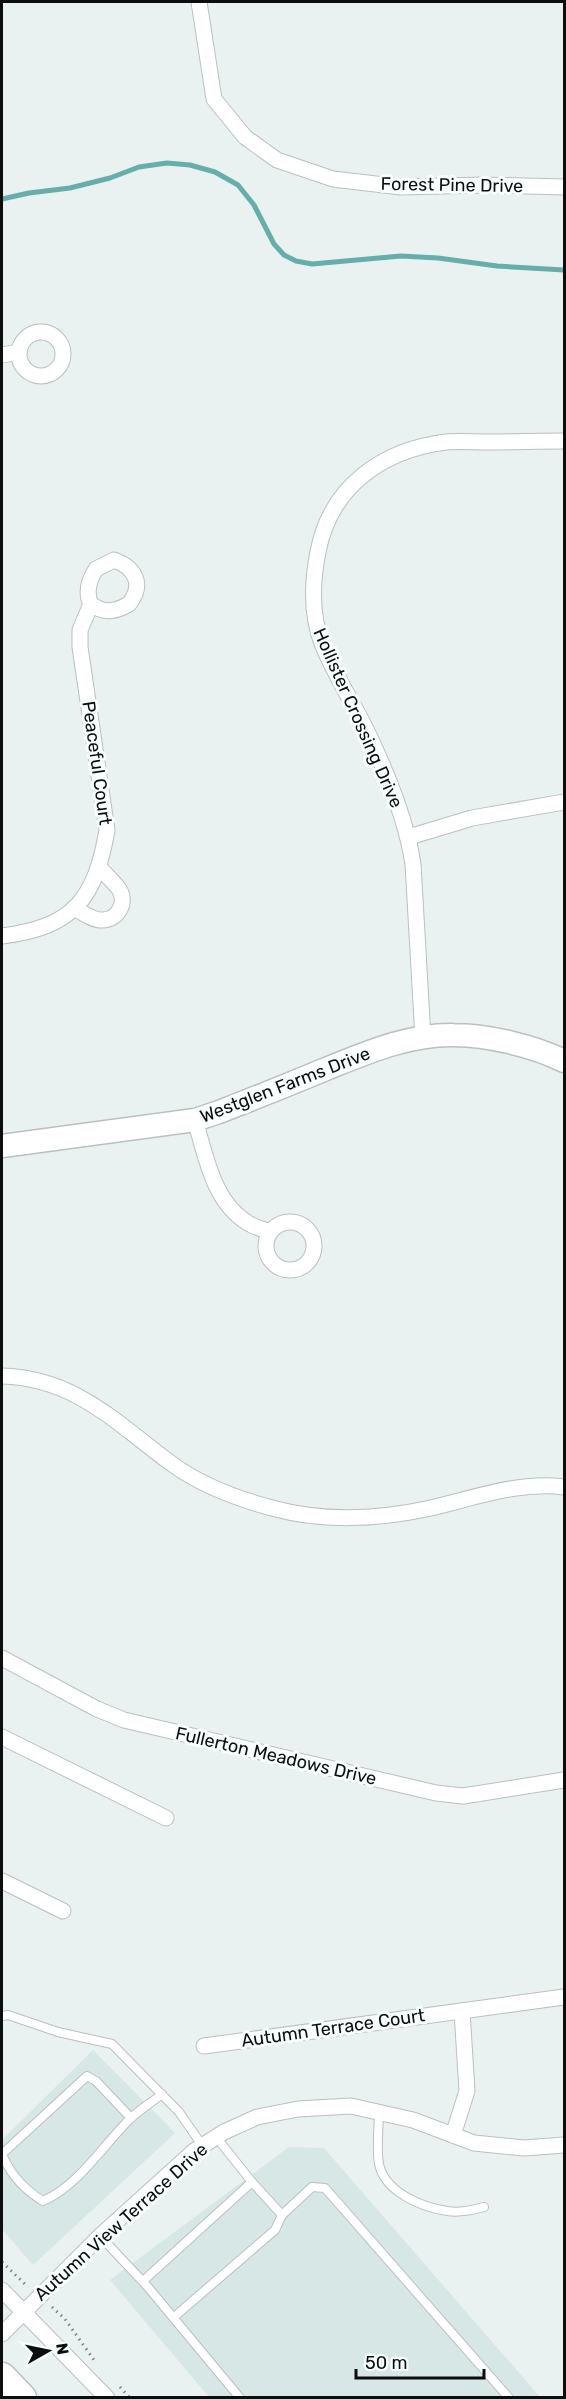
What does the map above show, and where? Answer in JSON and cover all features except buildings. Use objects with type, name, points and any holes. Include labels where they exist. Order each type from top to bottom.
[{"type":"highway","points":[[2,2377],[22,2397]]},
{"type":"street","name":"Forest Pine Drive","points":[[199,2],[214,99],[245,138],[278,160],[333,178],[400,187],[483,185],[564,187]]},
{"type":"street","points":[[2,355],[19,352]]},
{"type":"street","name":"Hollister Crossing Drive","points":[[423,1038],[413,864],[409,837],[373,744],[323,646],[316,624],[315,567],[320,540],[344,492],[381,462],[447,442],[564,441]]},
{"type":"street","name":"Peaceful Court","points":[[2,936],[30,932],[63,919],[88,889],[99,867],[107,830],[80,647],[80,630],[91,604]]},
{"type":"street","points":[[409,837],[472,818],[564,801]]},
{"type":"street","points":[[74,908],[96,919],[104,920],[116,915],[120,909],[122,902],[120,890],[99,867]]},
{"type":"street","name":"Westglen Farms Drive","points":[[2,1146],[195,1120],[378,1049],[423,1038],[452,1035],[506,1042],[564,1061]]},
{"type":"street","points":[[195,1120],[217,1189],[224,1201],[249,1224],[270,1232]]},
{"type":"street","points":[[2,1376],[22,1376],[63,1389],[88,1401],[129,1429],[173,1465],[208,1486],[278,1510],[317,1515],[372,1517],[425,1510],[497,1491],[544,1484],[564,1486]]},
{"type":"street","name":"Fullerton Meadows Drive","points":[[2,1658],[97,1709],[124,1720],[436,1793],[463,1796],[564,1780]]},
{"type":"street","points":[[2,1737],[166,1818]]},
{"type":"street","points":[[2,1881],[63,1911]]},
{"type":"street","name":"Autumn Terrace Court","points":[[204,2046],[564,1997]]},
{"type":"street","points":[[453,2135],[467,2091],[462,2011]]},
{"type":"street","name":"Autumn View Terrace Drive","points":[[2,2334],[100,2236],[202,2145],[257,2117],[298,2109],[351,2106],[413,2120],[474,2143],[524,2148],[564,2145]]},
{"type":"street","points":[[2,2290],[107,2397]]},
{"type":"lane","points":[[2,2016],[8,2015],[58,2032],[112,2044],[180,2112],[202,2145]]},
{"type":"lane","points":[[132,2118],[96,2081],[87,2076],[2,2154],[9,2170],[43,2201],[55,2196],[69,2184],[132,2118],[162,2094]]},
{"type":"lane","points":[[379,2112],[379,2162],[385,2179],[402,2196],[447,2211],[463,2212],[484,2207]]},
{"type":"lane","points":[[216,2137],[282,2215]]},
{"type":"lane","points":[[143,2281],[252,2182]]},
{"type":"lane","points":[[174,2317],[275,2230],[282,2215],[312,2187],[325,2188],[509,2397]]},
{"type":"lane","points":[[100,2236],[143,2281],[240,2397]]},
{"type":"path","points":[[2,2262],[25,2285]]},
{"type":"path","points":[[52,2308],[65,2319],[96,2362]]},
{"type":"path","points":[[117,2384],[130,2397]]},
{"type":"shaded area","points":[[93,2050],[175,2133],[33,2265],[2,2229],[2,2140]]},
{"type":"shaded area","points":[[289,2147],[324,2148],[540,2397],[209,2397],[110,2280]]},
{"type":"waterway","points":[[2,199],[70,188],[110,178],[139,167],[167,163],[190,165],[215,172],[238,185],[254,205],[274,244],[284,255],[296,261],[312,264],[401,256],[564,270]]}]
